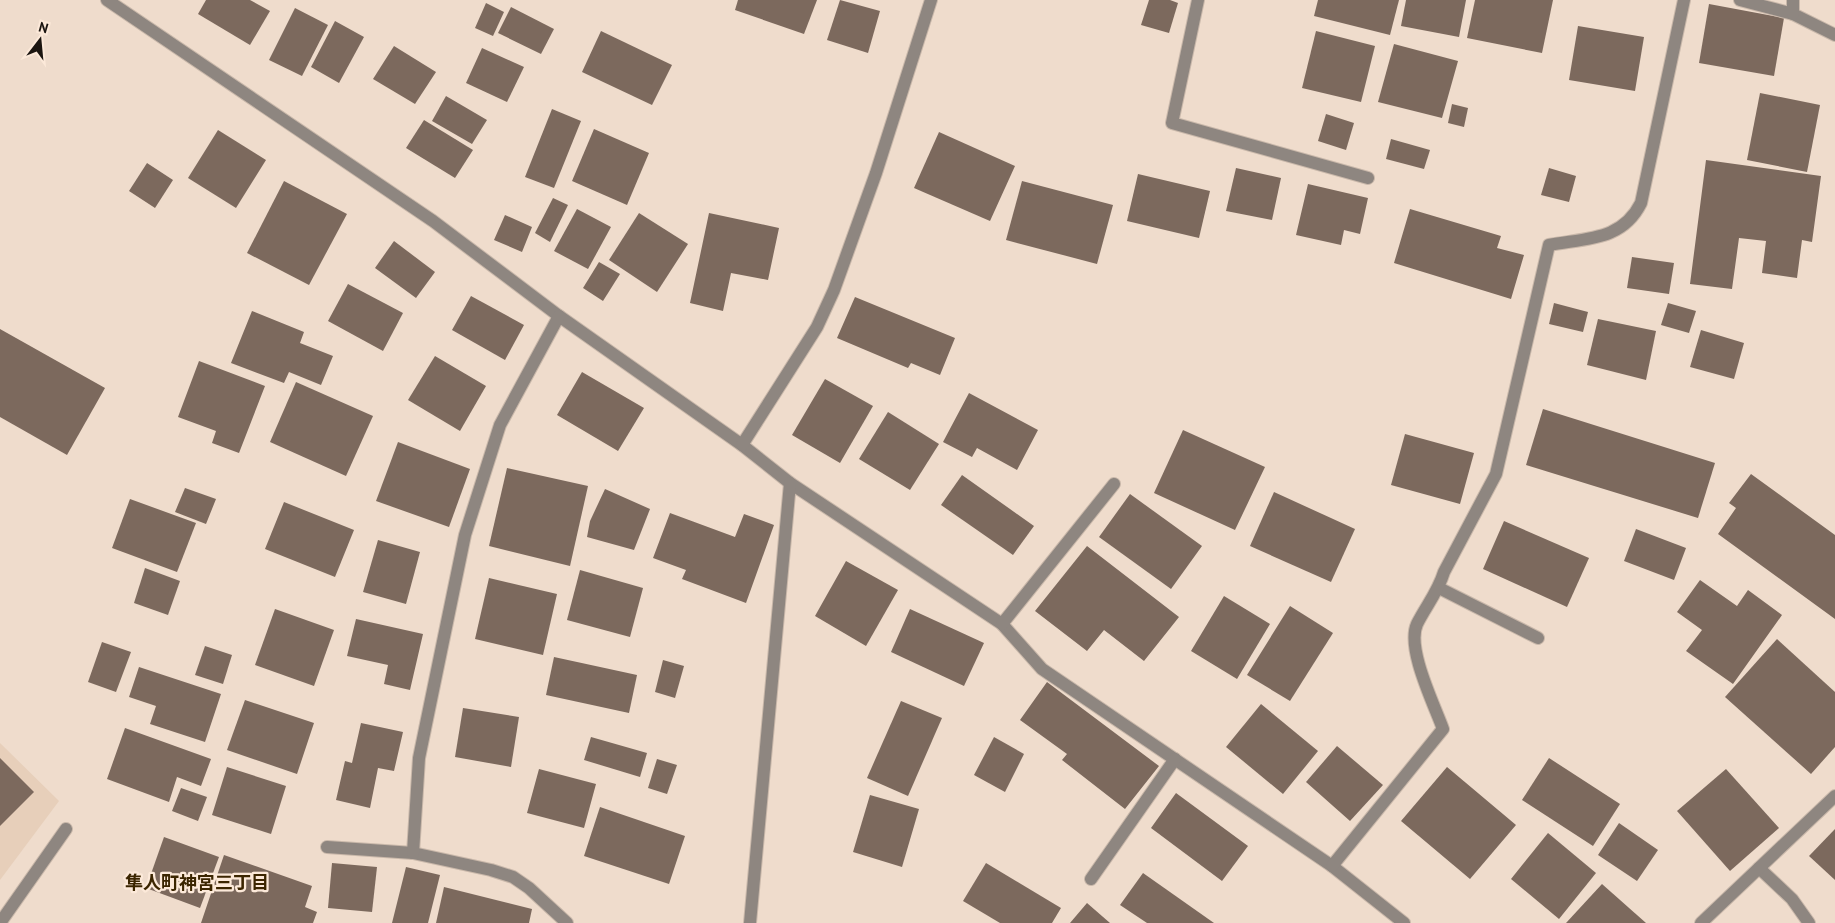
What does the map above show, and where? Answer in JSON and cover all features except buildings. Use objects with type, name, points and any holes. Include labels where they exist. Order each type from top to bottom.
[{"type":"street","points":[[107,0],[433,221],[559,316],[742,445],[790,483],[1002,624],[1042,669],[1332,866],[1404,923]]},
{"type":"street","points":[[742,445],[817,327],[834,290],[876,173],[930,0]]},
{"type":"street","points":[[1198,0],[1172,123],[1368,178]]},
{"type":"street","points":[[1332,866],[1443,728],[1415,656],[1416,626],[1439,588],[1444,572],[1496,474],[1549,245],[1616,232],[1628,224],[1641,204],[1684,0]]},
{"type":"street","points":[[1740,0],[1793,14],[1835,35]]},
{"type":"street","points":[[1793,0],[1793,14]]},
{"type":"street","points":[[413,853],[419,758],[465,535],[500,425],[559,316]]},
{"type":"street","points":[[750,923],[790,483]]},
{"type":"street","points":[[1002,624],[1114,484]]},
{"type":"street","points":[[1439,588],[1538,638]]},
{"type":"street","points":[[1091,879],[1175,759]]},
{"type":"street","points":[[1701,923],[1835,796]]},
{"type":"street","points":[[0,923],[66,829]]},
{"type":"street","points":[[327,847],[413,853],[512,877],[529,888],[567,923]]},
{"type":"street","points":[[1759,868],[1792,900],[1809,923]]},
{"type":"shaded area","points":[[0,743],[59,801],[0,880]]},
{"type":"district","name":"隼人町神宮三丁目","points":[[197,883]]}]
